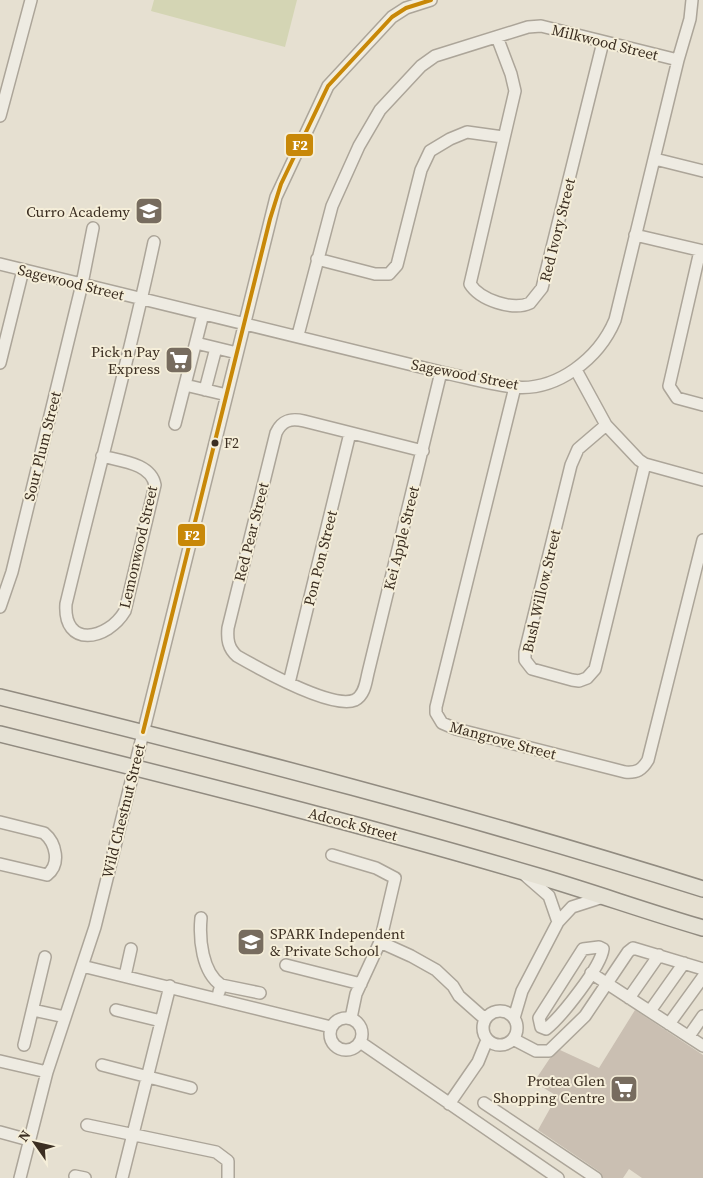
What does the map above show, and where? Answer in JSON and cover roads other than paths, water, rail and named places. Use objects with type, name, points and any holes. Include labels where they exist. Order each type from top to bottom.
[{"type":"main road","points":[[0,697],[143,732],[472,820],[703,889]]},
{"type":"main road","name":"Adcock Street","points":[[0,734],[311,813],[517,870],[703,928]]},
{"type":"street","points":[[0,116],[31,0]]},
{"type":"street","name":"Wild Chestnut Street","points":[[20,1178],[47,1072],[95,927],[276,197],[324,94],[386,22],[406,8],[431,0]]},
{"type":"street","name":"Sagewood Street","points":[[0,264],[142,300],[298,335],[442,372],[515,387],[541,384],[576,370],[596,352],[611,331],[616,320],[678,60],[690,19],[692,0]]},
{"type":"street","name":"Milkwood Street","points":[[298,335],[332,206],[359,146],[380,110],[428,60],[459,47],[528,27],[541,26],[678,60]]},
{"type":"street","name":"Red Ivory Street","points":[[496,37],[511,74],[515,91],[470,284],[474,290],[486,298],[524,306],[536,299],[542,288],[603,42]]},
{"type":"street","points":[[317,259],[376,274],[389,274],[397,266],[421,170],[430,151],[450,138],[467,132],[503,137]]},
{"type":"street","points":[[655,159],[703,171]]},
{"type":"street","name":"Sour Plum Street","points":[[0,607],[12,572],[82,284],[93,228]]},
{"type":"street","points":[[635,235],[702,251],[669,386],[677,398],[703,404]]},
{"type":"street","name":"Lemonwood Street","points":[[102,456],[148,470],[154,478],[155,484],[125,611],[113,627],[103,633],[91,636],[75,632],[69,626],[65,613],[102,456],[142,300],[154,242]]},
{"type":"street","points":[[0,362],[23,270]]},
{"type":"street","points":[[175,424],[203,314]]},
{"type":"street","points":[[196,343],[237,354]]},
{"type":"street","points":[[206,390],[216,348]]},
{"type":"street","points":[[576,370],[606,425],[645,464],[703,480]]},
{"type":"street","name":"Kei Apple Street","points":[[355,700],[363,691],[368,673],[442,372]]},
{"type":"street","points":[[184,385],[227,395]]},
{"type":"street","name":"Mangrove Street","points":[[515,387],[436,707],[436,713],[442,724],[625,772],[638,772],[648,760],[703,540]]},
{"type":"street","name":"Red Pear Street","points":[[355,700],[340,701],[309,692],[289,683],[236,656],[228,642],[228,628],[278,428],[282,423],[294,419],[423,451]]},
{"type":"street","name":"Bush Willow Street","points":[[606,425],[578,449],[571,465],[525,652],[525,660],[532,669],[579,681],[587,678],[595,669],[645,464]]},
{"type":"street","name":"Pon Pon Street","points":[[289,683],[350,433]]},
{"type":"street","points":[[0,822],[44,834],[50,838],[56,852],[52,870],[47,874],[0,864]]},
{"type":"street","points":[[332,855],[383,871],[395,878],[380,942],[356,994],[351,1018]]},
{"type":"street","points":[[517,870],[545,890],[552,901],[558,922]]},
{"type":"street","points":[[514,1018],[522,991],[558,922],[572,907],[605,896]]},
{"type":"street","points":[[201,918],[201,935],[206,965],[210,975],[221,985],[260,993]]},
{"type":"street","points":[[380,942],[412,956],[436,970],[453,986],[459,996],[485,1019]]},
{"type":"street","points":[[513,1039],[536,1051],[549,1051],[585,1016],[606,983],[628,952],[633,948],[703,969]]},
{"type":"street","points":[[584,949],[603,949],[600,959],[591,973],[553,1023],[546,1028],[541,1027],[539,1018],[584,949]]},
{"type":"street","points":[[125,976],[131,950]]},
{"type":"street","points":[[629,998],[659,955]]},
{"type":"street","points":[[24,1045],[45,957]]},
{"type":"street","points":[[650,1011],[684,962]]},
{"type":"street","points":[[286,965],[361,984]]},
{"type":"street","points":[[82,966],[170,986],[331,1027]]},
{"type":"street","points":[[591,973],[703,1046]]},
{"type":"street","points":[[669,1024],[703,978]]},
{"type":"street","points":[[217,998],[221,985]]},
{"type":"street","points":[[122,1178],[170,986]]},
{"type":"street","points":[[492,1043],[482,1030],[485,1019],[494,1012],[499,1011],[522,991]]},
{"type":"street","points":[[32,1010],[65,1017]]},
{"type":"street","points":[[116,1010],[161,1021]]},
{"type":"street","points":[[492,1043],[509,1043],[517,1029],[514,1018],[510,1014],[499,1011]]},
{"type":"street","points":[[689,1036],[703,1016]]},
{"type":"street","points":[[340,1018],[351,1018],[362,1029],[360,1042],[349,1050],[338,1048],[331,1040],[331,1027],[340,1018]]},
{"type":"street","points":[[360,1042],[558,1178]]},
{"type":"street","points":[[449,1104],[492,1043]]},
{"type":"street","points":[[0,1061],[47,1072]]},
{"type":"street","points":[[102,1065],[192,1088]]},
{"type":"street","points":[[484,1103],[596,1178]]},
{"type":"street","points":[[88,1125],[216,1152],[228,1161],[228,1178]]},
{"type":"street","points":[[0,1132],[29,1140]]},
{"type":"place","name":"Curro Academy","points":[[149,211]]},
{"type":"place","name":"Pick n Pay Express","points":[[179,360]]},
{"type":"place","name":"F2","points":[[215,443]]},
{"type":"place","name":"SPARK Independent & Private School","points":[[251,942]]},
{"type":"place","name":"Protea Glen Shopping Centre","points":[[624,1089]]}]
